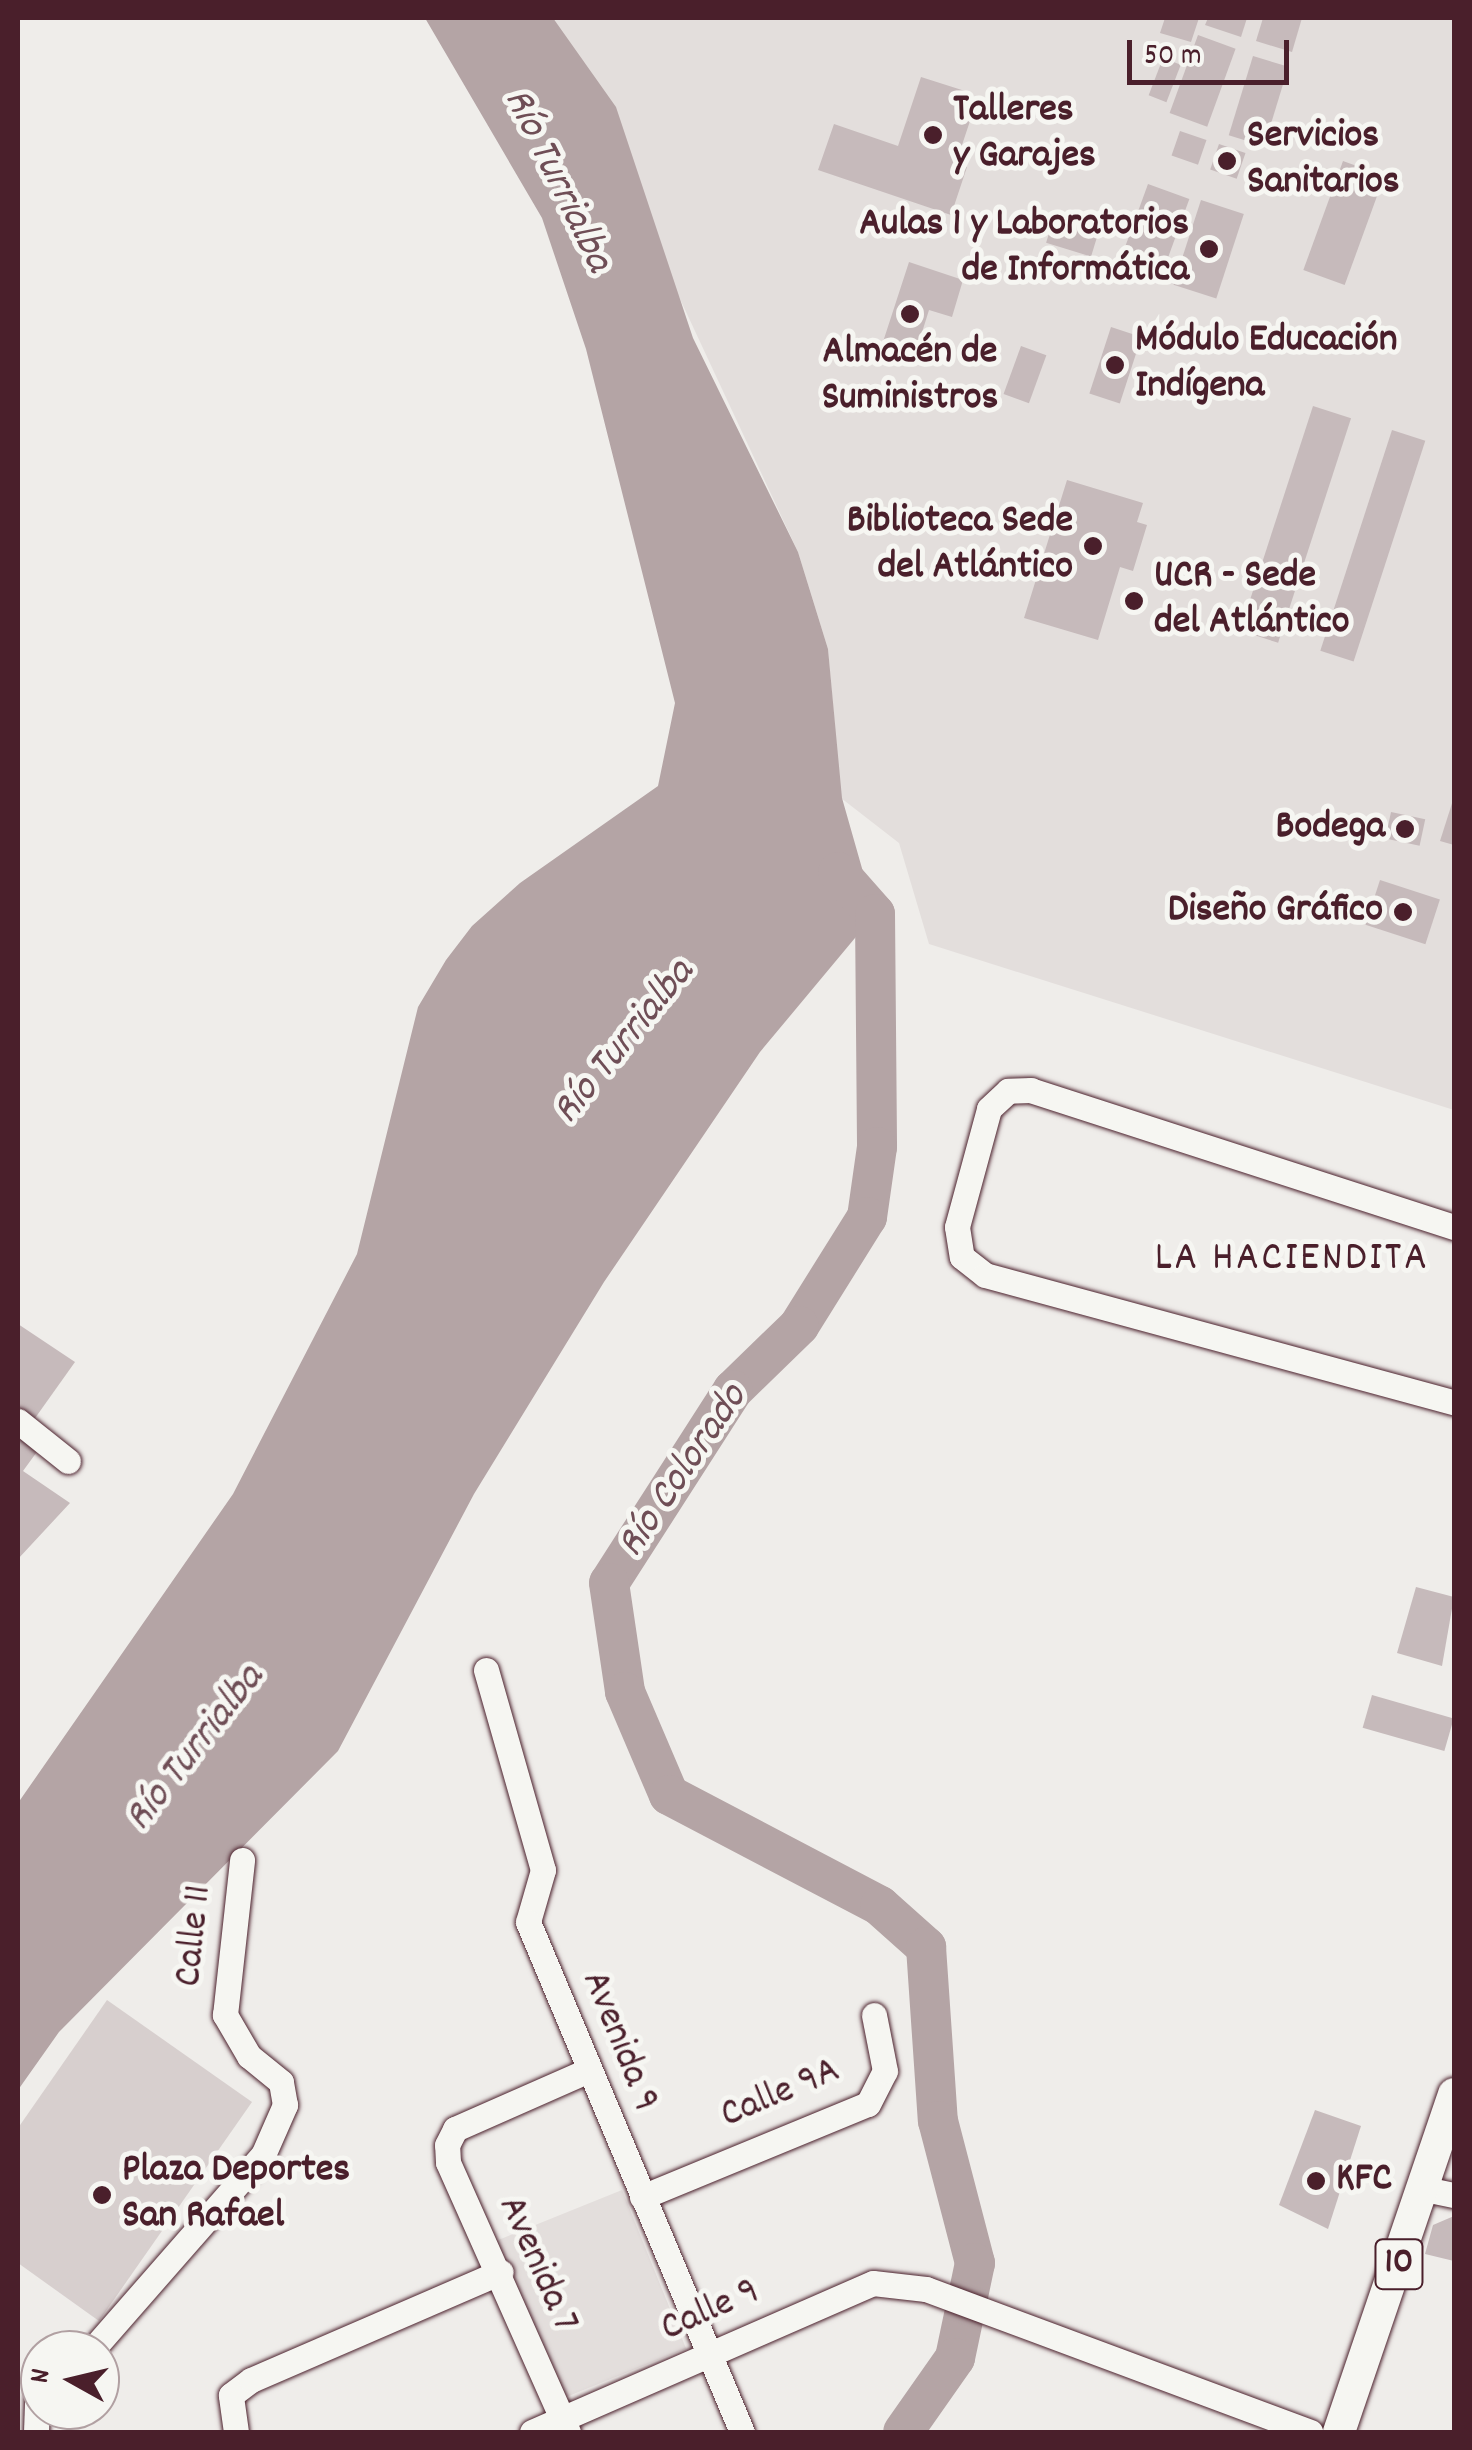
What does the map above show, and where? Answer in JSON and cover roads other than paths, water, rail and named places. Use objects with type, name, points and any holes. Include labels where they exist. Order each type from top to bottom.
[{"type":"main road","name":"10","points":[[1339,2432],[1440,2192],[1454,2094]]},
{"type":"street","points":[[1454,1227],[1031,1090],[1008,1092],[989,1109],[957,1227],[962,1257],[985,1275],[1454,1402]]},
{"type":"street","points":[[18,1422],[68,1461]]},
{"type":"street","name":"Avenida 9","points":[[486,1670],[543,1870],[528,1922],[706,2354],[742,2432]]},
{"type":"street","name":"Calle 11","points":[[110,2330],[263,2155],[285,2105],[280,2082],[248,2056],[225,2015],[242,1860]]},
{"type":"street","name":"Calle 9A","points":[[642,2197],[868,2104],[885,2071],[874,2015]]},
{"type":"street","name":"Avenida 7","points":[[565,2426],[501,2272],[448,2162],[455,2128],[589,2070]]},
{"type":"street","points":[[236,2432],[231,2395],[251,2380],[501,2272]]},
{"type":"street","name":"Calle 9","points":[[532,2432],[565,2426],[706,2354],[873,2283],[926,2289],[1274,2426]]},
{"type":"street","points":[[1274,2426],[1310,2432]]},
{"type":"water","name":"Río Turrialba","points":[[425,18],[553,18],[616,107],[693,338],[798,552],[828,649],[842,798],[875,914],[760,1052],[604,1282],[474,1494],[338,1751],[59,2032],[18,2090],[18,1803],[233,1494],[357,1254],[418,1007],[446,960],[472,926],[520,883],[658,786],[675,703],[586,349],[542,218]]},
{"type":"waterway","name":"Río Colorado","points":[[838,872],[875,914],[877,1147],[867,1217],[799,1326],[733,1390],[609,1583],[625,1692],[669,1795],[880,1906],[926,1947],[938,2121],[975,2263],[955,2358],[903,2432]]},
{"type":"place","name":"Talleres y Garajes","points":[[933,135]]},
{"type":"place","name":"Servicios Sanitarios","points":[[1227,161]]},
{"type":"place","name":"Aulas 1 y Laboratorios de Informática","points":[[1209,249]]},
{"type":"place","name":"Almacén de Suministros","points":[[910,314]]},
{"type":"place","name":"Módulo Educación Indígena","points":[[1115,365]]},
{"type":"place","name":"Biblioteca Sede del Atlántico","points":[[1093,546]]},
{"type":"place","name":"UCR - Sede del Atlántico","points":[[1134,601]]},
{"type":"place","name":"Bodega","points":[[1405,829]]},
{"type":"place","name":"Diseño Gráfico","points":[[1403,912]]},
{"type":"place","name":"KFC","points":[[1316,2181]]},
{"type":"place","name":"Plaza Deportes San Rafael","points":[[102,2195]]},
{"type":"district","name":"LA HACIENDITA","points":[[1292,1260]]}]
